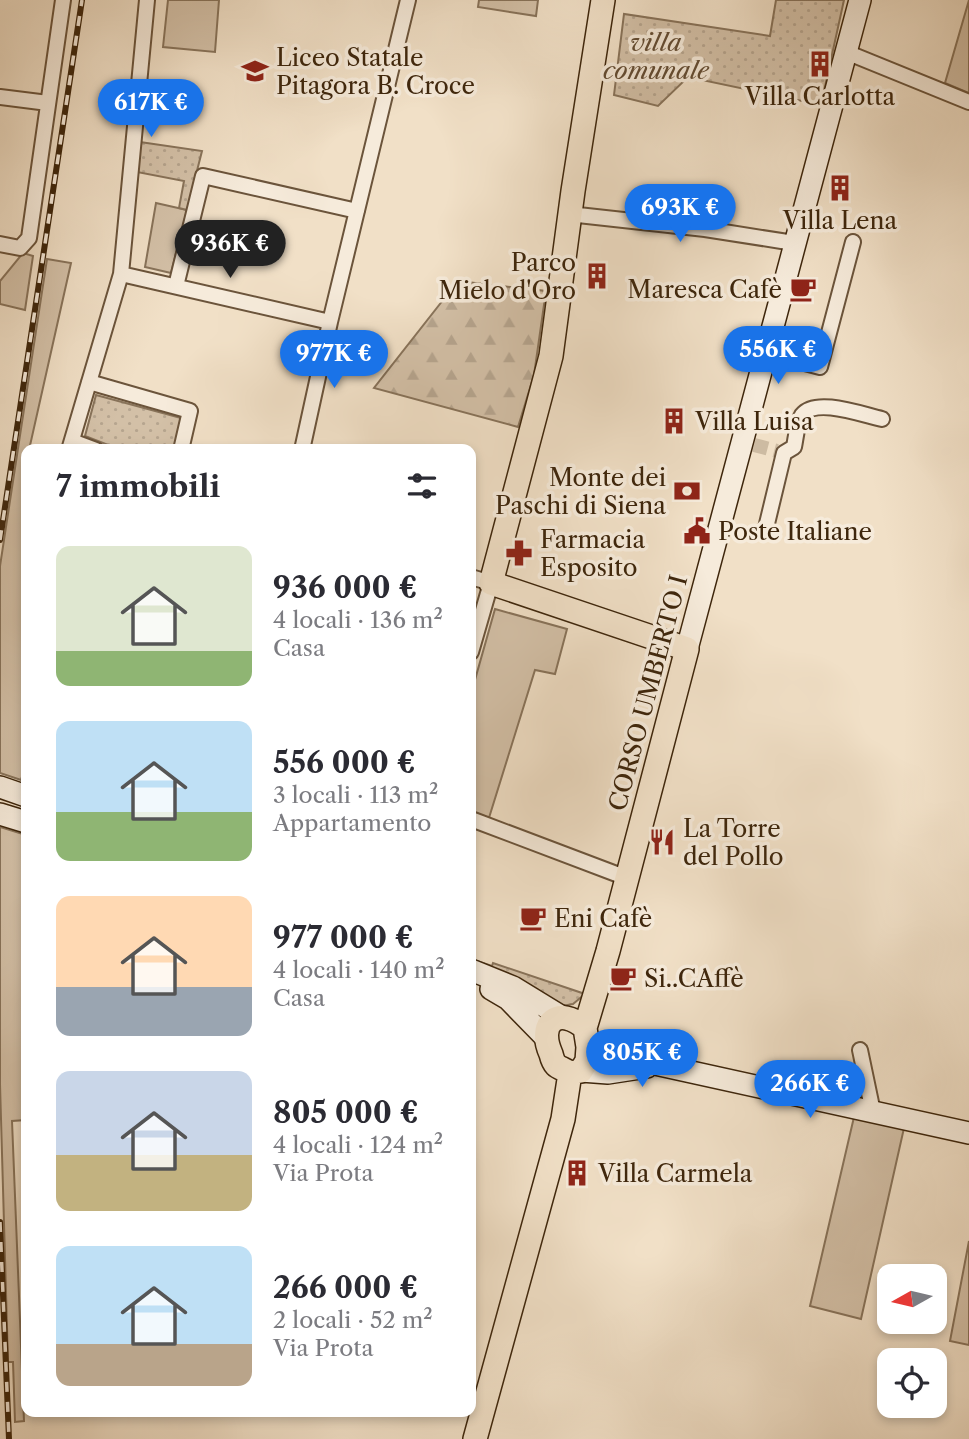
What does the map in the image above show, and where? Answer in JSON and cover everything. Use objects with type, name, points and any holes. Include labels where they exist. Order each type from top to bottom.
[{"type":"main road","points":[[603,0],[569,214],[551,356],[481,580],[687,649]]},
{"type":"main road","name":"CORSO UMBERTO I","points":[[475,1439],[576,1072],[587,1061],[577,1027],[600,979],[687,649]]},
{"type":"main road","name":"CORSO UMBERTO I","points":[[545,1037],[553,1021],[577,1027]]},
{"type":"main road","points":[[545,1037],[555,1065],[576,1072]]},
{"type":"street","points":[[0,244],[20,248],[30,238],[63,0]]},
{"type":"street","points":[[70,444],[121,274],[147,0]]},
{"type":"street","points":[[303,444],[408,0]]},
{"type":"street","name":"CORSO UMBERTO I","points":[[687,649],[771,354],[794,243],[859,0]]},
{"type":"street","points":[[846,52],[969,102]]},
{"type":"street","points":[[0,97],[48,103]]},
{"type":"street","points":[[176,286],[203,176],[357,211]]},
{"type":"street","points":[[569,214],[705,229],[794,243]]},
{"type":"street","points":[[801,362],[821,367],[853,242]]},
{"type":"street","points":[[121,274],[330,322]]},
{"type":"street","points":[[89,382],[190,411],[182,444]]},
{"type":"street","points":[[765,532],[780,452],[794,447],[804,412],[823,406],[882,419]]},
{"type":"street","points":[[476,616],[481,580]]},
{"type":"street","points":[[0,787],[21,794]]},
{"type":"street","points":[[0,814],[21,820]]},
{"type":"street","points":[[476,821],[627,878]]},
{"type":"street","points":[[476,972],[513,987],[577,1027],[596,1051],[969,1133]]},
{"type":"street","points":[[476,980],[509,999],[545,1037]]},
{"type":"street","points":[[860,1050],[873,1112]]},
{"type":"street","points":[[576,1072],[608,1073],[660,1066]]},
{"type":"green space","points":[[168,0],[219,0],[215,52],[163,47]]},
{"type":"green space","points":[[479,0],[538,0],[536,16],[478,7]]},
{"type":"green space","name":"villa comunale","points":[[776,0],[844,0],[821,105],[688,77],[658,106],[614,95],[624,14],[770,36]]},
{"type":"green space","points":[[969,0],[969,93],[945,83]]},
{"type":"green space","points":[[140,142],[202,151],[187,210],[179,208],[184,181],[137,172]]},
{"type":"green space","points":[[156,203],[187,210],[171,273],[145,267]]},
{"type":"green space","points":[[23,253],[33,256],[25,310],[0,304],[0,281]]},
{"type":"green space","points":[[47,259],[71,263],[30,444],[21,444],[21,780],[0,773],[0,566]]},
{"type":"green space","points":[[458,281],[546,291],[534,375],[518,427],[374,388]]},
{"type":"green space","points":[[96,395],[181,418],[175,444],[106,444],[85,436]]},
{"type":"green space","points":[[495,609],[567,629],[555,674],[535,670],[488,821],[476,817],[476,676]]},
{"type":"green space","points":[[0,827],[21,833],[21,1120],[12,1121],[21,1346],[21,1417],[24,1417],[24,1421],[15,1422],[13,1362],[8,1362],[0,1084]]},
{"type":"green space","points":[[476,961],[492,966],[493,963],[585,994],[573,1004],[562,1006],[476,964]]},
{"type":"green space","points":[[854,1117],[904,1128],[861,1319],[810,1306]]},
{"type":"green space","points":[[969,1241],[969,1345],[950,1341]]},
{"type":"tunnel","points":[[777,355],[801,362]]},
{"type":"tunnel","points":[[754,445],[777,451]]},
{"type":"railway","points":[[0,540],[82,0]]},
{"type":"railway","points":[[0,1222],[9,1439]]},
{"type":"place","name":"Villa Carlotta","points":[[820,64]]},
{"type":"place","name":"Liceo Statale Pitagora B. Croce","points":[[255,71]]},
{"type":"place","name":"Villa Lena","points":[[840,188]]},
{"type":"place","name":"Parco Mielo d'Oro","points":[[597,276]]},
{"type":"place","name":"Maresca Cafè","points":[[803,289]]},
{"type":"place","name":"Villa Luisa","points":[[674,421]]},
{"type":"place","name":"Monte dei Paschi di Siena","points":[[687,491]]},
{"type":"place","name":"Poste Italiane","points":[[697,531]]},
{"type":"place","name":"Farmacia Esposito","points":[[519,553]]},
{"type":"place","name":"La Torre del Pollo","points":[[662,842]]},
{"type":"place","name":"Eni Cafè","points":[[533,918]]},
{"type":"place","name":"Si..CAffè","points":[[623,978]]},
{"type":"place","name":"Villa Carmela","points":[[577,1173]]}]
